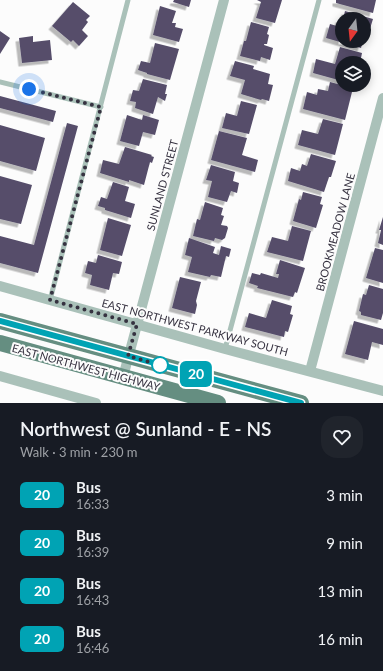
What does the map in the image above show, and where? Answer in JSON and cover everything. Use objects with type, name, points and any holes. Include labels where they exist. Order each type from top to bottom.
[{"type":"main road","name":"EAST NORTHWEST HIGHWAY","points":[[0,321],[301,403]]},
{"type":"main road","name":"EAST NORTHWEST HIGHWAY","points":[[0,343],[218,403]]},
{"type":"street","name":"SUNLAND STREET","points":[[123,377],[224,0]]},
{"type":"street","name":"BROOKMEADOW LANE","points":[[310,371],[383,98]]},
{"type":"street","name":"EAST NORTHWEST PARKWAY SOUTH","points":[[0,286],[225,349],[383,391]]},
{"type":"street","points":[[0,376],[96,403]]},
{"type":"lane","points":[[50,300],[128,0]]},
{"type":"lane","points":[[225,349],[319,0]]},
{"type":"lane","points":[[0,82],[101,107]]},
{"type":"building","points":[[174,0],[191,0],[189,7],[173,2]]},
{"type":"building","points":[[257,0],[282,0],[275,23],[256,18],[261,2]]},
{"type":"building","points":[[336,0],[376,0],[373,13],[336,3]]},
{"type":"building","points":[[73,2],[90,16],[86,20],[88,22],[82,30],[88,36],[79,46],[73,40],[71,42],[52,26]]},
{"type":"building","points":[[160,6],[176,11],[172,23],[176,23],[175,27],[183,29],[179,42],[153,35]]},
{"type":"building","points":[[251,22],[269,27],[267,44],[264,45],[273,48],[270,60],[261,57],[260,61],[240,56]]},
{"type":"building","points":[[330,24],[335,25],[335,41],[326,38]]},
{"type":"building","points":[[0,31],[10,38],[0,54]]},
{"type":"building","points":[[33,36],[33,42],[50,40],[52,60],[22,63],[19,38]]},
{"type":"building","points":[[155,43],[179,49],[170,80],[138,70],[141,61],[150,63]]},
{"type":"building","points":[[340,48],[362,53],[361,56],[337,56]]},
{"type":"building","points":[[316,59],[335,64],[335,79],[313,73]]},
{"type":"building","points":[[235,61],[254,66],[253,69],[270,74],[268,84],[273,85],[269,101],[241,94],[245,80],[230,76]]},
{"type":"building","points":[[143,79],[167,85],[165,101],[158,97],[153,114],[135,108],[136,102],[130,101],[133,90],[139,91]]},
{"type":"building","points":[[330,82],[335,83],[335,92],[352,92],[345,120],[303,109],[307,92],[317,95],[318,89],[328,91]]},
{"type":"building","points":[[0,96],[56,111],[53,122],[0,108]]},
{"type":"building","points":[[241,101],[257,105],[249,134],[222,128],[226,113],[237,116]]},
{"type":"building","points":[[127,115],[142,120],[143,115],[159,120],[155,135],[143,132],[139,146],[120,141]]},
{"type":"building","points":[[323,119],[343,124],[335,155],[298,145],[302,130],[318,134]]},
{"type":"building","points":[[67,123],[78,126],[38,273],[0,263],[0,236],[34,245]]},
{"type":"building","points":[[0,125],[45,138],[36,171],[0,161]]},
{"type":"building","points":[[219,131],[247,138],[242,155],[258,160],[255,172],[211,160]]},
{"type":"building","points":[[125,147],[152,155],[151,156],[154,157],[152,163],[150,162],[144,185],[100,173],[103,160],[119,164]]},
{"type":"building","points":[[311,154],[336,161],[324,192],[288,181],[291,168],[300,171],[302,164],[307,166]]},
{"type":"building","points":[[211,165],[235,172],[233,181],[239,183],[237,193],[231,191],[227,202],[208,197],[212,181],[206,180]]},
{"type":"building","points":[[0,176],[32,185],[21,224],[0,219]]},
{"type":"building","points":[[113,182],[129,187],[125,201],[135,204],[131,218],[105,210],[105,208],[98,206],[101,197],[107,199]]},
{"type":"building","points":[[303,192],[322,197],[320,204],[323,205],[316,228],[293,221],[299,199],[301,200]]},
{"type":"building","points":[[205,202],[223,208],[221,215],[224,216],[221,225],[227,226],[228,228],[225,238],[222,240],[215,238],[214,241],[193,236],[197,219],[200,220]]},
{"type":"building","points":[[383,217],[383,245],[378,243],[381,230],[379,230]]},
{"type":"building","points":[[108,218],[131,225],[122,256],[100,250]]},
{"type":"building","points":[[292,226],[311,231],[303,261],[267,252],[272,237],[288,241]]},
{"type":"building","points":[[189,238],[215,247],[213,253],[219,255],[221,246],[231,249],[229,257],[226,256],[221,277],[211,275],[210,277],[188,272],[192,257],[185,255]]},
{"type":"building","points":[[375,248],[383,250],[383,283],[366,278]]},
{"type":"building","points":[[98,255],[122,262],[119,274],[113,273],[109,290],[90,285],[92,275],[85,273],[88,261],[96,263]]},
{"type":"building","points":[[280,260],[305,268],[297,293],[295,292],[293,297],[257,288],[258,286],[249,283],[252,273],[260,275],[261,273],[278,278],[279,274],[276,274]]},
{"type":"building","points":[[180,277],[201,282],[196,301],[197,305],[195,314],[172,308]]},
{"type":"building","points":[[369,285],[383,289],[383,313],[381,320],[361,315],[361,312],[359,311],[363,294],[366,295]]},
{"type":"building","points":[[272,300],[292,306],[290,314],[293,315],[288,332],[285,331],[284,337],[245,327],[249,313],[266,318]]},
{"type":"building","points":[[354,321],[383,329],[383,345],[372,342],[368,360],[345,354]]},
{"type":"bus line","name":"20","points":[[0,321],[301,403]]},
{"type":"route","points":[[29,89],[101,107],[50,300],[137,324],[128,356],[160,365]]}]
